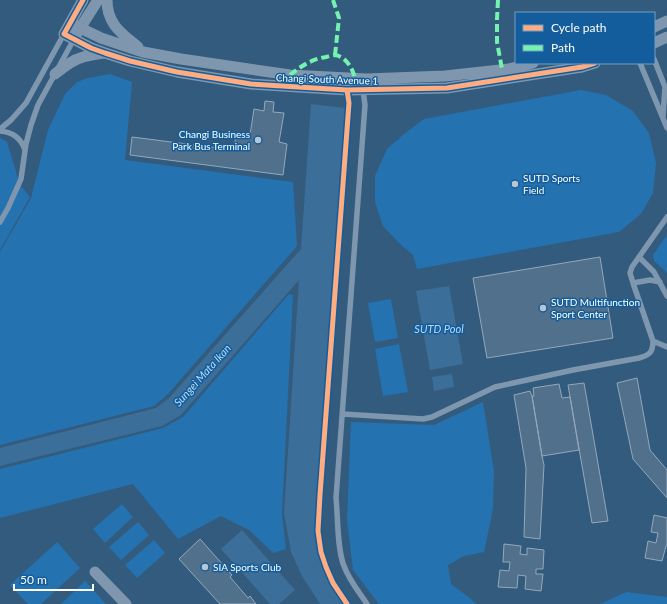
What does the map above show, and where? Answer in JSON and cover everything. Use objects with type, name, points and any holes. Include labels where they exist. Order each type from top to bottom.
[{"type":"street","points":[[69,37],[70,23],[83,0]]},
{"type":"street","points":[[69,37],[80,28],[98,0]]},
{"type":"street","name":"Changi South Avenue 1","points":[[107,0],[107,8],[111,20],[118,31],[143,52]]},
{"type":"street","points":[[655,27],[667,21]]},
{"type":"street","name":"Changi South Avenue 1","points":[[70,23],[112,42],[143,52],[181,60],[290,75],[356,79],[445,76],[509,68],[528,64]]},
{"type":"street","name":"Changi South Avenue 1","points":[[69,37],[105,53],[130,61],[177,72],[251,84],[326,89],[363,90],[447,88],[582,67],[592,64]]},
{"type":"street","points":[[54,74],[70,62],[89,55],[105,53]]},
{"type":"street","points":[[95,572],[126,604]]},
{"type":"lane","points":[[0,222],[21,179],[30,125],[54,74],[69,37]]},
{"type":"lane","points":[[25,151],[23,143],[18,138],[0,130],[26,103],[69,37]]},
{"type":"lane","points":[[655,62],[665,87],[666,96],[663,111],[664,120]]},
{"type":"lane","points":[[640,64],[667,128]]},
{"type":"lane","points":[[363,90],[365,105],[336,498],[340,548],[344,566],[352,582],[367,604]]},
{"type":"lane","points":[[343,414],[423,418],[432,417],[495,388],[573,370],[647,356],[652,350],[653,341],[630,273],[639,256],[667,217]]},
{"type":"lane","points":[[639,256],[654,272],[667,296]]},
{"type":"lane","points":[[633,283],[650,280],[660,282]]},
{"type":"lane","points":[[653,341],[667,346]]},
{"type":"shaded area","points":[[110,74],[132,82],[125,160],[293,182],[297,246],[168,394],[154,406],[0,445],[0,252],[31,198],[48,130],[65,94],[77,82],[88,78]]},
{"type":"shaded area","name":"SUTD Sports Field","points":[[581,90],[606,95],[633,111],[649,133],[656,163],[653,193],[641,214],[619,232],[417,269],[413,255],[383,226],[375,202],[375,176],[387,149],[424,119]]},
{"type":"shaded area","points":[[0,138],[7,142],[20,185],[30,197],[0,250]]},
{"type":"shaded area","points":[[667,235],[667,273],[654,261],[653,255]]},
{"type":"shaded area","points":[[289,294],[293,295],[282,514],[286,549],[273,553],[249,530],[221,516],[178,539],[133,484],[0,518],[0,469],[163,428],[183,417]]},
{"type":"shaded area","points":[[391,299],[398,338],[375,342],[368,303]]},
{"type":"shaded area","points":[[399,344],[408,392],[383,396],[375,349]]},
{"type":"shaded area","points":[[483,402],[494,471],[493,509],[484,552],[464,556],[448,565],[451,584],[476,604],[379,604],[353,570],[347,520],[351,422],[434,425]]},
{"type":"shaded area","points":[[122,504],[133,517],[105,543],[93,529]]},
{"type":"shaded area","points":[[138,522],[149,535],[121,560],[109,547]]},
{"type":"shaded area","points":[[154,540],[165,553],[137,578],[125,565]]},
{"type":"shaded area","points":[[57,542],[80,568],[41,604],[28,604],[10,585]]},
{"type":"shaded area","points":[[85,581],[106,604],[61,604]]},
{"type":"shaded area","points":[[626,592],[667,597],[667,604],[600,604]]},
{"type":"water","name":"Sungei Mata Ikan","points":[[311,104],[345,108],[315,529],[321,563],[331,586],[343,604],[320,604],[302,576],[291,552],[284,513],[299,280],[181,415],[162,426],[0,466],[0,448],[156,408],[169,398],[301,249]]},
{"type":"water","name":"SUTD Pool","points":[[449,286],[463,364],[430,370],[416,291]]},
{"type":"water","points":[[452,374],[454,387],[434,391],[432,377]]},
{"type":"water","points":[[242,530],[295,590],[279,604],[270,604],[221,549]]},
{"type":"building","name":"Changi Business Park Bus Terminal","points":[[265,101],[274,102],[273,112],[284,113],[279,142],[287,144],[283,175],[130,155],[132,137],[234,150],[236,133],[250,135],[254,109],[264,111]]},
{"type":"building","name":"SUTD Multifunction Sport Center","points":[[600,257],[613,338],[487,358],[473,278]]},
{"type":"building","points":[[637,378],[650,450],[667,470],[667,498],[633,459],[617,383]]},
{"type":"building","points":[[584,383],[608,521],[592,523],[568,385]]},
{"type":"building","points":[[559,384],[562,398],[570,397],[579,450],[542,456],[532,396],[534,396],[533,388]]},
{"type":"building","points":[[530,391],[544,465],[540,539],[524,537],[526,468],[514,395]]},
{"type":"building","points":[[654,515],[667,518],[667,546],[662,561],[645,558],[648,541],[656,543],[658,533],[651,532]]},
{"type":"building","name":"SIA Sports Club","points":[[200,539],[232,575],[230,577],[248,598],[250,596],[256,604],[220,604],[179,559]]},
{"type":"building","points":[[504,544],[521,546],[520,554],[527,555],[527,548],[544,550],[543,569],[536,569],[536,574],[543,574],[541,591],[525,589],[526,576],[518,575],[517,588],[498,587],[500,570],[509,571],[510,562],[503,562]]},
{"type":"marked path","points":[[333,0],[339,18],[335,55]]},
{"type":"marked path","points":[[498,0],[497,42],[502,69]]},
{"type":"marked path","points":[[290,75],[311,61],[336,55],[340,56],[349,64],[355,79]]},
{"type":"cycle path","points":[[83,0],[64,34],[91,48],[130,61],[177,72],[251,84],[347,90],[447,88],[582,67],[592,64]]},
{"type":"cycle path","points":[[347,90],[349,103],[318,531],[321,552],[326,567],[333,583],[347,604]]},
{"type":"place","name":"Changi Business Park Bus Terminal","points":[[258,140]]},
{"type":"place","name":"SUTD Sports Field","points":[[515,184]]},
{"type":"place","name":"SUTD Multifunction Sport Center","points":[[543,308]]},
{"type":"place","name":"SIA Sports Club","points":[[205,567]]}]
